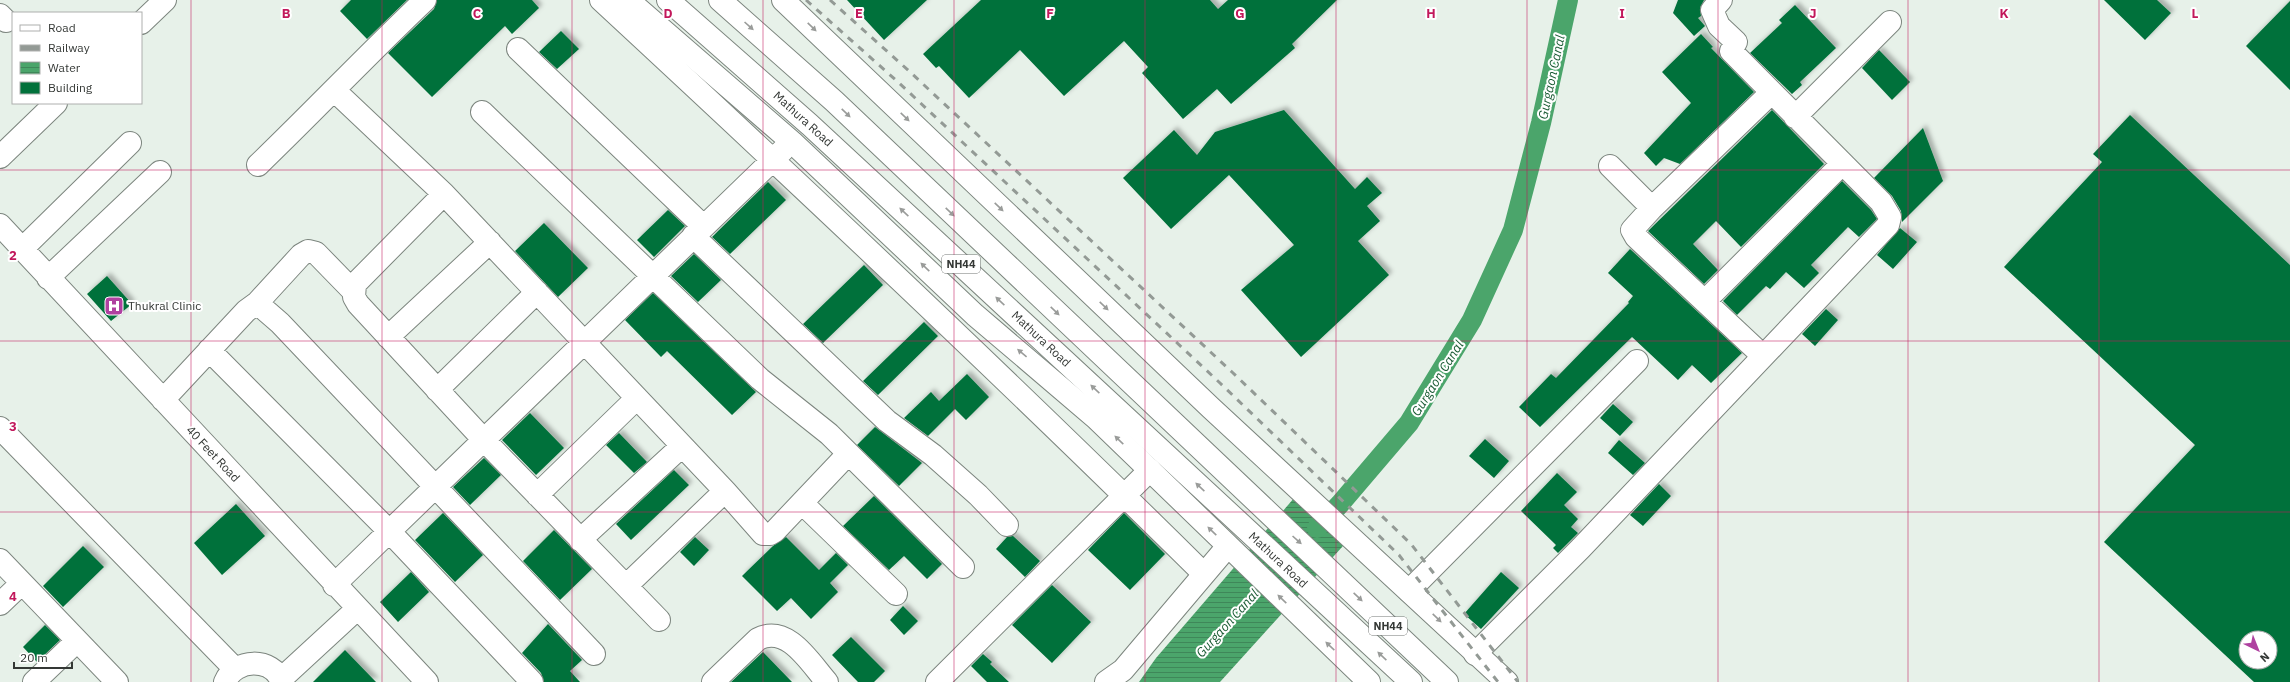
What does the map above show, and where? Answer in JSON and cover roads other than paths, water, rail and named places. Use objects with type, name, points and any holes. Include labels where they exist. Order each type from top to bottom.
[{"type":"main road","points":[[142,21],[165,0]]},
{"type":"main road","points":[[258,165],[336,90],[378,45],[425,0]]},
{"type":"main road","points":[[601,0],[774,160],[1125,496],[1203,573]]},
{"type":"main road","points":[[628,0],[792,142],[975,315],[1096,418],[1369,682]]},
{"type":"main road","name":"Mathura Road","points":[[668,0],[810,124],[1411,682]]},
{"type":"main road","name":"NH44","points":[[720,0],[840,107],[1447,682]]},
{"type":"main road","points":[[783,0],[1297,488],[1506,682]]},
{"type":"main road","points":[[1475,654],[1581,548],[1888,225],[1890,217],[1887,210],[1731,51],[1736,42],[1719,26],[1714,18],[1712,10],[1721,0]]},
{"type":"main road","points":[[1795,117],[1890,22]]},
{"type":"main road","points":[[518,49],[887,421],[933,455],[978,495],[1007,525]]},
{"type":"main road","points":[[336,90],[444,194],[766,535],[775,531],[848,454]]},
{"type":"main road","points":[[1763,356],[1634,234],[1634,226],[1771,93]]},
{"type":"main road","points":[[0,157],[55,104]]},
{"type":"main road","points":[[482,112],[760,379],[829,434],[963,567]]},
{"type":"main road","points":[[334,585],[388,530],[792,142]]},
{"type":"main road","points":[[22,249],[130,143]]},
{"type":"main road","points":[[1705,301],[1842,164]]},
{"type":"main road","points":[[1610,166],[1652,208]]},
{"type":"main road","points":[[48,278],[160,172]]},
{"type":"main road","points":[[353,291],[355,284],[444,194]]},
{"type":"main road","name":"40 Feet Road","points":[[0,225],[334,585],[427,682]]},
{"type":"main road","points":[[388,337],[490,242]]},
{"type":"main road","points":[[163,400],[246,311],[257,303],[301,255],[308,251],[316,253],[353,291],[358,304],[437,390],[580,540],[659,620]]},
{"type":"main road","points":[[437,390],[537,292]]},
{"type":"main road","points":[[257,303],[280,323],[594,654]]},
{"type":"main road","points":[[209,350],[388,530],[532,682]]},
{"type":"main road","points":[[1409,591],[1637,361]]},
{"type":"main road","points":[[537,494],[637,398]]},
{"type":"main road","points":[[0,428],[230,676],[244,665],[255,663],[265,665],[275,671],[282,681],[357,608]]},
{"type":"main road","points":[[580,540],[682,446]]},
{"type":"main road","points":[[937,682],[1150,470]]},
{"type":"main road","points":[[626,586],[725,491]]},
{"type":"main road","points":[[802,503],[896,594]]},
{"type":"main road","points":[[1116,678],[1203,573],[1234,552]]},
{"type":"main road","points":[[0,560],[116,682]]},
{"type":"main road","points":[[0,604],[22,583]]},
{"type":"main road","points":[[713,682],[758,639],[767,634],[775,634],[792,642],[828,682]]},
{"type":"main road","points":[[34,682],[78,641]]},
{"type":"water","points":[[1301,490],[1352,536],[1220,682],[1139,682],[1156,658]]},
{"type":"waterway","name":"Gurgaon Canal","points":[[1317,528],[1340,504],[1409,423],[1472,320],[1513,230],[1541,123],[1568,0]]},
{"type":"railway","points":[[806,0],[898,82],[1220,383],[1399,555],[1498,682]]},
{"type":"railway","points":[[830,0],[909,71],[1232,372],[1411,544],[1518,682]]},
{"type":"place","name":"Thukral Clinic","points":[[114,306]]}]
